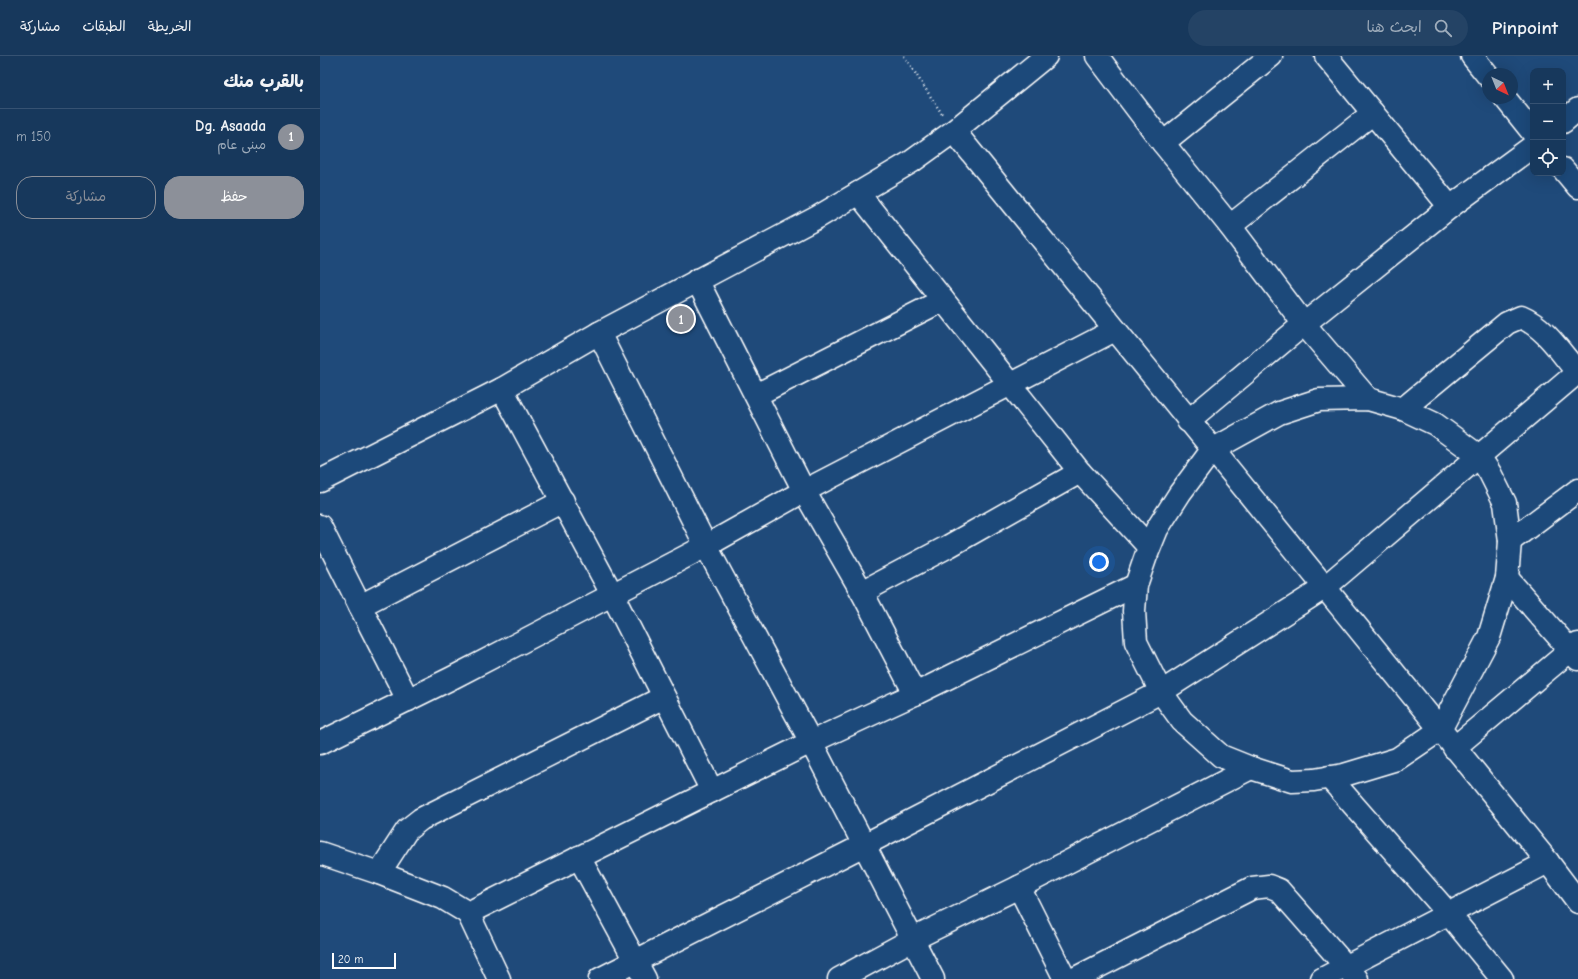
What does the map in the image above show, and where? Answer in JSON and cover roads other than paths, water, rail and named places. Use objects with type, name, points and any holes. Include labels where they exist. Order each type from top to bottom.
[{"type":"street","points":[[320,481],[502,389],[599,333],[757,250],[911,162],[954,132],[1046,56]]},
{"type":"street","points":[[1097,56],[1163,143],[1230,226],[1304,324],[1368,399]]},
{"type":"street","points":[[1163,143],[1271,56]]},
{"type":"street","points":[[1326,56],[1450,207]]},
{"type":"street","points":[[1472,56],[1482,68]]},
{"type":"street","points":[[1510,104],[1530,129]]},
{"type":"street","points":[[1566,119],[1578,109]]},
{"type":"street","points":[[1230,226],[1373,113]]},
{"type":"street","points":[[954,132],[1548,862],[1578,902]]},
{"type":"street","points":[[1188,421],[1304,324],[1450,207],[1530,148]]},
{"type":"street","points":[[1566,173],[1578,187]]},
{"type":"street","points":[[858,193],[1080,472],[1150,547]]},
{"type":"street","points":[[698,280],[804,491],[862,592],[914,694]]},
{"type":"street","points":[[756,395],[944,300]]},
{"type":"street","points":[[600,979],[640,970],[864,845],[1161,692],[1324,588],[1578,372],[1545,334],[1529,320],[1521,317],[1507,323],[1404,409]]},
{"type":"street","points":[[320,743],[408,700],[706,546],[804,491],[1115,330]]},
{"type":"street","points":[[599,333],[706,546],[811,742],[933,979]]},
{"type":"street","points":[[502,389],[612,594],[712,790]]},
{"type":"street","points":[[1368,399],[1404,409],[1435,424],[1479,456],[1490,473],[1505,503],[1510,541],[1507,578],[1489,637],[1440,730],[1397,759],[1344,775],[1292,781],[1252,768],[1222,756],[1182,721],[1161,692],[1136,642],[1134,611],[1136,585],[1157,529],[1180,493],[1212,450],[1279,413],[1319,400],[1368,399]]},
{"type":"street","points":[[862,592],[949,546],[1080,472]]},
{"type":"street","points":[[1510,541],[1578,490]]},
{"type":"street","points":[[360,606],[563,501]]},
{"type":"street","points":[[320,526],[408,700]]},
{"type":"street","points":[[1454,748],[1576,651],[1507,578]]},
{"type":"street","points":[[468,913],[712,790],[914,694],[1136,585]]},
{"type":"street","points":[[379,873],[407,830],[421,819],[664,697]]},
{"type":"street","points":[[839,979],[913,939],[1019,887],[1252,768]]},
{"type":"street","points":[[1330,777],[1448,913],[1502,979]]},
{"type":"street","points":[[320,852],[442,898],[468,913],[499,979]]},
{"type":"street","points":[[579,857],[640,970]]},
{"type":"street","points":[[1322,979],[1352,973],[1448,913],[1548,862]]},
{"type":"street","points":[[1074,979],[1252,888],[1269,886],[1279,890],[1352,973]]},
{"type":"street","points":[[1019,887],[1065,979]]},
{"type":"place","name":"Dg. Asaada","points":[[681,319]]}]
